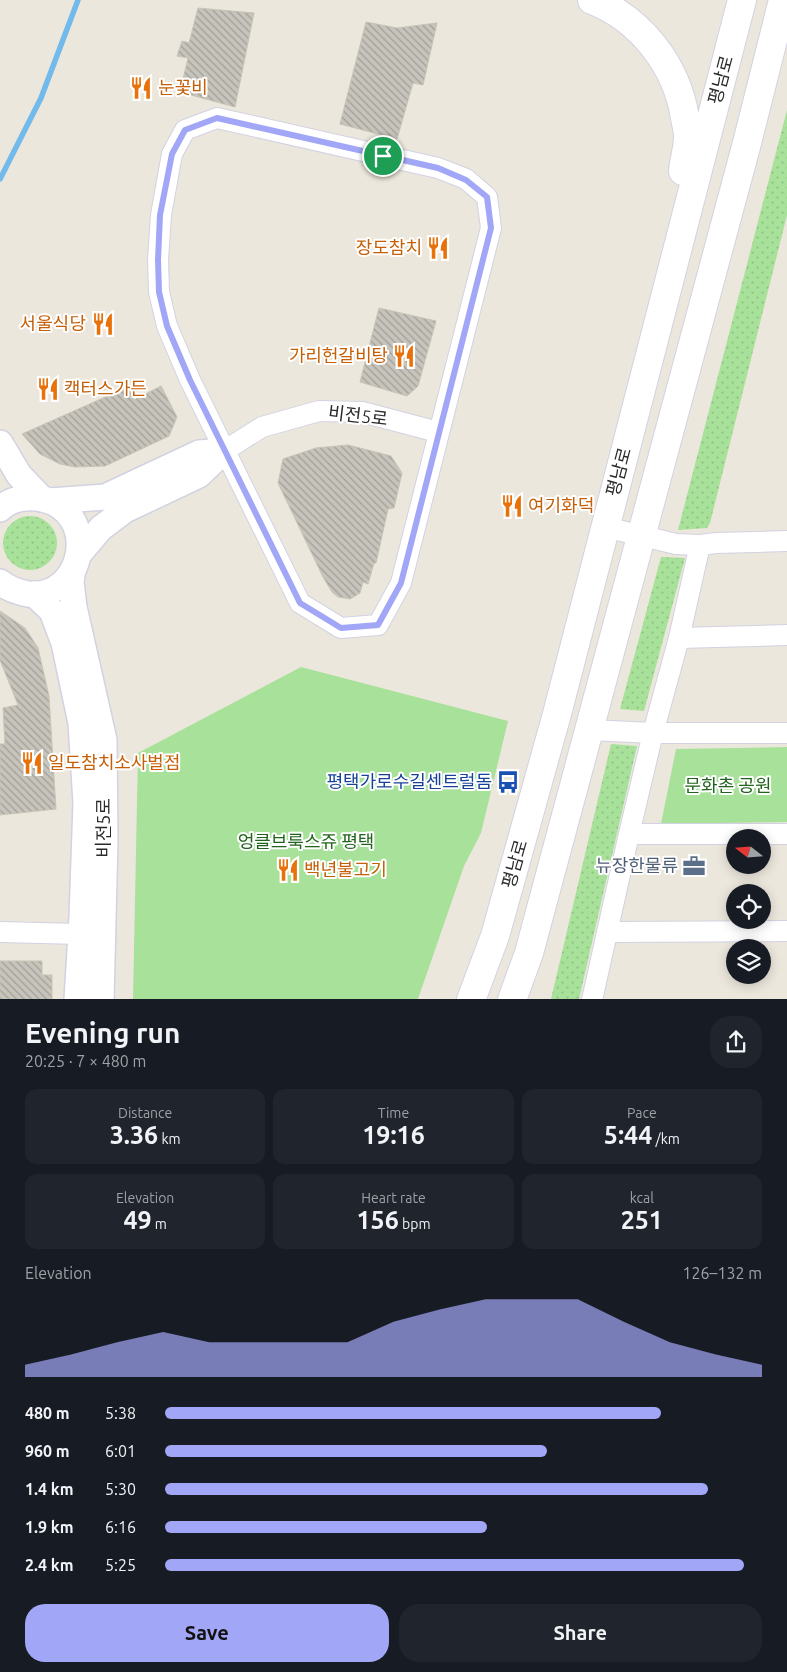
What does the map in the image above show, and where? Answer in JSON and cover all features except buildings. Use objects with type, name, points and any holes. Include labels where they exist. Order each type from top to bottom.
[{"type":"main road","points":[[592,0],[628,20],[659,52],[674,77],[683,107],[688,137],[682,174],[649,299],[647,364]]},
{"type":"main road","name":"평남로","points":[[471,999],[494,936],[549,743],[742,0]]},
{"type":"main road","name":"평남로","points":[[512,999],[529,953],[640,535],[747,144],[783,0]]},
{"type":"street","points":[[217,118],[438,168],[466,180],[487,197],[491,228],[401,583],[378,625],[341,628],[300,603],[224,450],[190,380],[167,326],[159,292],[160,215],[172,154],[185,130],[217,118]]},
{"type":"street","name":"비전5로","points":[[224,450],[262,427],[318,411],[362,412],[438,432]]},
{"type":"street","points":[[0,443],[19,475],[46,500]]},
{"type":"street","points":[[0,509],[4,505],[18,499],[35,497],[46,500],[104,497],[199,452],[224,450]]},
{"type":"street","points":[[1,585],[18,592],[34,594],[49,591],[63,582],[100,528],[124,510],[199,475],[224,450]]},
{"type":"street","name":"비전5로","points":[[46,500],[64,510],[74,522],[79,538],[71,582],[74,607],[104,740],[105,840],[101,999]]},
{"type":"street","points":[[605,527],[676,544],[700,545],[787,541]]},
{"type":"street","points":[[592,999],[629,834],[653,733],[679,638],[700,545]]},
{"type":"street","name":"비전5로","points":[[34,594],[52,611],[64,643],[81,722],[86,803],[77,999]]},
{"type":"street","points":[[679,638],[787,635]]},
{"type":"street","points":[[589,730],[653,733],[787,733]]},
{"type":"street","points":[[629,834],[787,834]]},
{"type":"street","points":[[607,932],[787,931]]},
{"type":"street","points":[[0,932],[81,934]]},
{"type":"green space","points":[[787,110],[787,215],[710,523],[707,528],[678,530]]},
{"type":"green space","points":[[25,516],[35,516],[45,520],[53,528],[57,543],[53,558],[45,566],[35,570],[25,570],[15,566],[7,558],[3,548],[3,538],[7,528],[15,520]]},
{"type":"green space","points":[[661,557],[685,558],[644,711],[620,709]]},
{"type":"green space","name":"엉클브룩스쥬 평택","points":[[301,667],[508,721],[481,833],[464,866],[418,999],[133,999],[138,753]]},
{"type":"green space","points":[[611,744],[637,746],[579,999],[551,999]]},
{"type":"green space","name":"문화촌 공원","points":[[787,747],[787,822],[661,824],[676,749]]},
{"type":"waterway","points":[[0,179],[41,98],[78,0]]},
{"type":"place","name":"눈꽃비","points":[[141,88]]},
{"type":"place","name":"장도참치","points":[[438,248]]},
{"type":"place","name":"서울식당","points":[[103,324]]},
{"type":"place","name":"가리헌갈비탕","points":[[404,356]]},
{"type":"place","name":"캑터스가든","points":[[48,389]]},
{"type":"place","name":"여기화덕","points":[[512,506]]},
{"type":"place","name":"일도참치소사벌점","points":[[32,763]]},
{"type":"place","name":"평택가로수길센트럴돔","points":[[508,782]]},
{"type":"place","name":"뉴장한물류","points":[[694,866]]},
{"type":"place","name":"백년불고기","points":[[288,870]]},
{"type":"route","points":[[217,118],[383,156],[438,168],[466,180],[487,197],[491,228],[401,583],[378,625],[341,628],[300,603],[190,380],[167,326],[159,292],[160,215],[172,154],[185,130],[217,118]]}]
